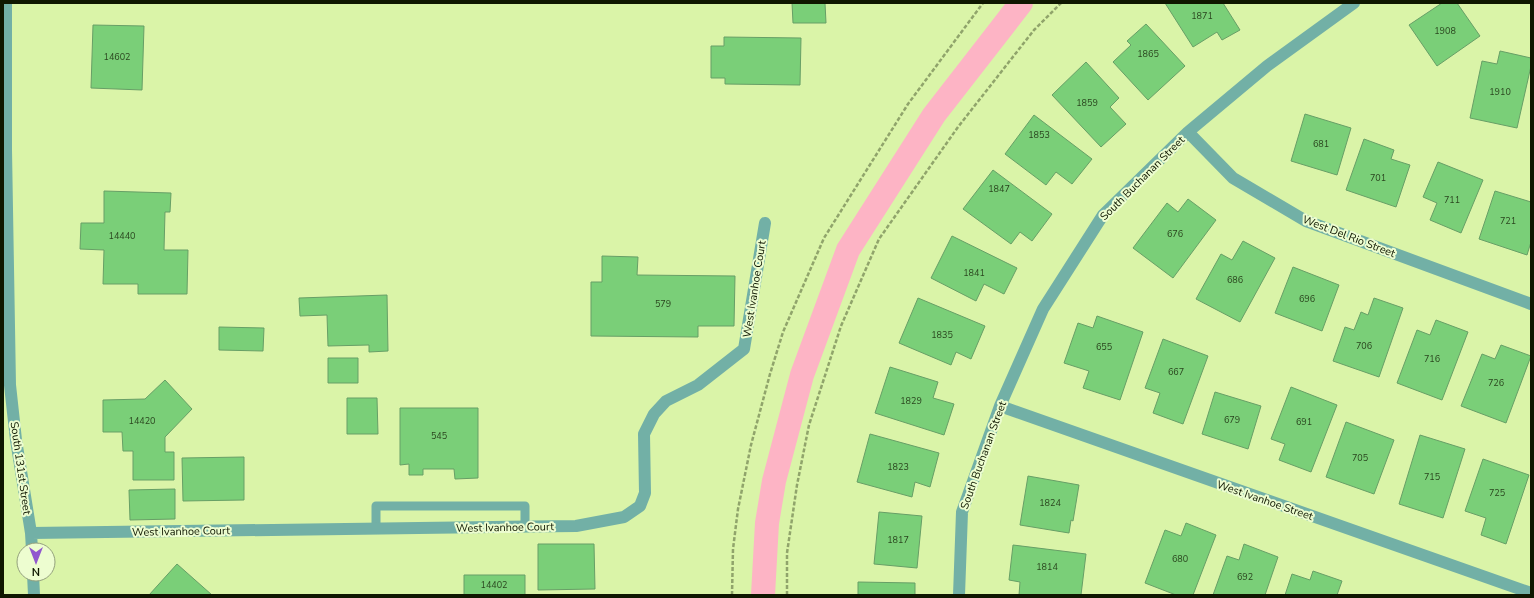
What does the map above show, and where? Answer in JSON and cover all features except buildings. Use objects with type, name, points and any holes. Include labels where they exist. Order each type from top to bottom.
[{"type":"street","name":"South 131st Street","points":[[6,3],[4,150],[10,385],[16,440],[32,542]]},
{"type":"street","name":"South Buchanan Street","points":[[959,595],[962,512],[1000,406],[1043,309],[1103,214],[1188,132],[1267,66],[1354,3]]},
{"type":"street","name":"West Del Rio Street","points":[[1188,132],[1233,178],[1306,221],[1531,304]]},
{"type":"street","name":"West Ivanhoe Court","points":[[31,533],[576,526],[624,517],[640,506],[644,493],[644,434],[654,414],[666,401],[698,385],[744,349],[765,224]]},
{"type":"street","name":"West Ivanhoe Street","points":[[1000,406],[1531,594]]},
{"type":"street","points":[[33,582],[34,595]]},
{"type":"lane","points":[[376,529],[376,506],[525,506],[525,526]]},
{"type":"path","points":[[732,595],[733,549],[738,508],[751,445],[783,332],[824,238],[908,104],[984,3]]},
{"type":"path","points":[[788,595],[787,553],[797,485],[809,425],[841,326],[880,239],[958,127],[1034,30],[1061,3]]},
{"type":"waterway","points":[[763,595],[767,523],[774,481],[802,375],[848,250],[934,115],[1021,3]]}]
